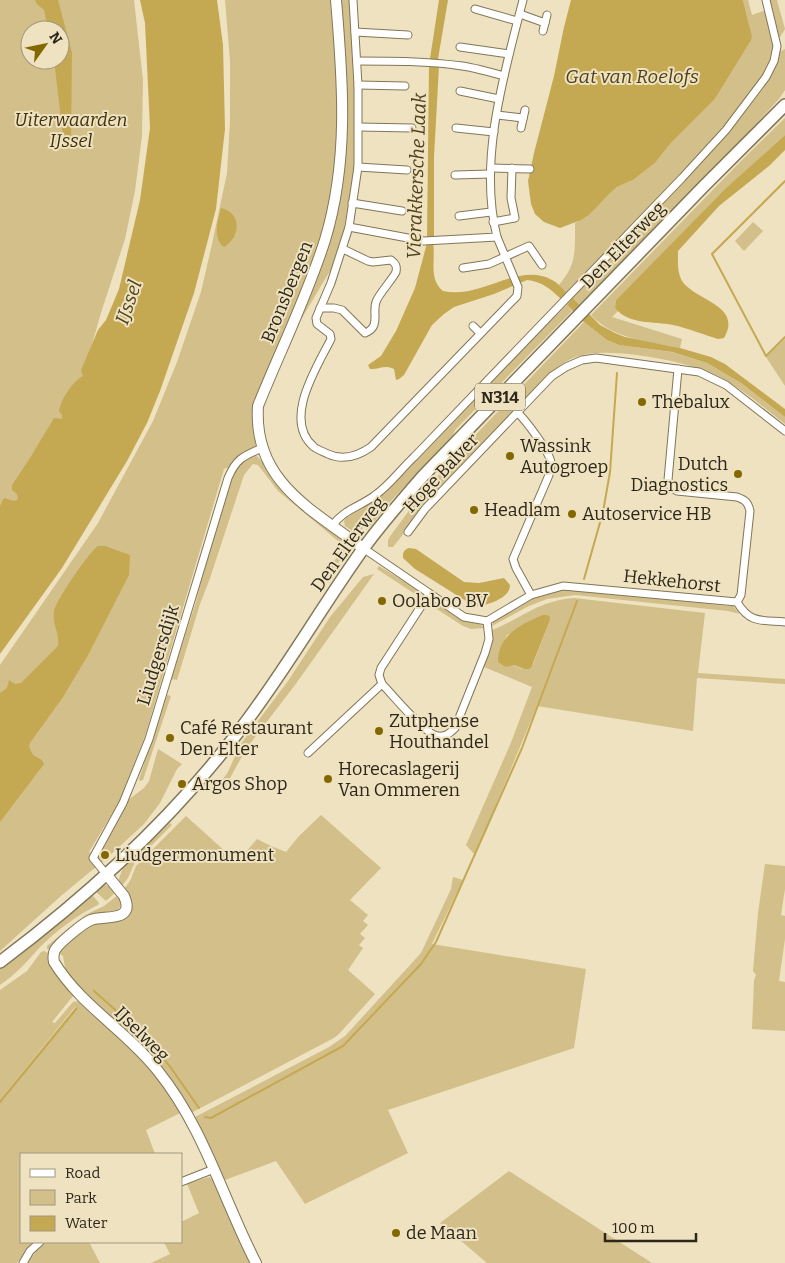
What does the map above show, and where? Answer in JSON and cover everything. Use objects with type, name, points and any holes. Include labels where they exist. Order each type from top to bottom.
[{"type":"main road","name":"Den Elterweg","points":[[704,186],[785,95]]},
{"type":"main road","name":"Den Elterweg","points":[[0,962],[36,935],[162,823],[218,758],[281,675],[328,599],[363,548],[423,476],[785,105]]},
{"type":"street","name":"Bronsbergen","points":[[336,0],[342,62],[343,108],[340,171],[325,241],[258,406],[258,429],[262,448],[269,465],[282,484],[332,526],[363,548]]},
{"type":"street","name":"Bronsbergen","points":[[353,0],[358,85],[358,168],[349,227],[343,249],[316,322],[330,334],[331,338],[315,368],[302,402],[300,419],[305,435],[315,447],[333,456],[354,456],[371,447],[517,296],[518,287],[505,258],[493,222],[491,212],[491,171],[499,99],[523,0]]},
{"type":"street","name":"Den Elterweg","points":[[332,526],[347,511],[374,496],[401,470],[726,130],[766,77],[774,61],[776,46],[766,0]]},
{"type":"street","points":[[475,9],[518,17],[546,19],[543,31]]},
{"type":"street","points":[[356,32],[408,35]]},
{"type":"street","points":[[460,47],[509,54]]},
{"type":"street","points":[[357,62],[425,63],[464,66],[504,76]]},
{"type":"street","points":[[358,85],[405,86]]},
{"type":"street","points":[[460,92],[499,99]]},
{"type":"street","points":[[521,128],[525,110]]},
{"type":"street","points":[[497,115],[522,118]]},
{"type":"street","points":[[359,127],[412,128]]},
{"type":"street","points":[[456,128],[494,132]]},
{"type":"street","points":[[358,168],[407,170]]},
{"type":"street","points":[[493,222],[515,218],[511,198],[512,168]]},
{"type":"street","points":[[455,175],[512,168],[530,169]]},
{"type":"street","points":[[352,204],[402,210]]},
{"type":"street","points":[[459,216],[491,212]]},
{"type":"street","points":[[349,227],[424,241],[497,237]]},
{"type":"street","points":[[463,268],[483,266],[529,246],[542,265]]},
{"type":"street","name":"Bronsbergen","points":[[320,308],[342,310],[365,333],[370,331],[374,326],[376,317],[376,302],[396,272],[397,267],[391,260],[368,261],[343,249]]},
{"type":"street","points":[[473,326],[480,333]]},
{"type":"street","name":"Hoge Balver","points":[[408,532],[425,509],[552,376],[582,360],[604,359],[699,372],[726,385],[785,431]]},
{"type":"street","name":"Hekkehorst","points":[[487,621],[531,595],[563,586],[663,597],[736,602],[741,595],[750,511],[748,503],[744,499],[737,497],[677,491],[671,487],[668,480],[678,369]]},
{"type":"street","points":[[518,413],[547,452],[551,463],[549,475],[513,559],[531,595]]},
{"type":"street","name":"Liudgersdijk","points":[[106,874],[92,858],[123,803],[149,739],[228,478],[233,467],[241,458],[262,448]]},
{"type":"street","points":[[363,548],[464,617],[487,621],[489,639],[485,653],[455,728],[447,736],[436,736],[424,729],[382,684],[379,675],[381,668],[429,594]]},
{"type":"street","points":[[736,602],[742,612],[752,619],[785,622]]},
{"type":"street","points":[[308,753],[382,684]]},
{"type":"street","name":"IJselweg","points":[[106,874],[124,896],[126,908],[116,917],[96,918],[89,921],[56,948],[53,954],[54,962],[80,997],[129,1040],[158,1070],[190,1117],[241,1234],[256,1263]]},
{"type":"street","points":[[182,1182],[214,1169]]},
{"type":"street","points":[[22,1263],[30,1251],[39,1243]]},
{"type":"green space","name":"Uiterwaarden IJssel","points":[[0,0],[134,0],[143,80],[142,136],[135,191],[125,239],[83,377],[64,417],[19,499],[0,526]]},
{"type":"green space","points":[[225,0],[330,0],[337,70],[338,118],[336,173],[322,239],[302,293],[261,388],[255,448],[234,459],[229,467],[224,469],[145,736],[119,802],[89,852],[96,855],[127,801],[144,788],[149,781],[158,749],[182,764],[177,769],[160,803],[144,824],[0,951],[0,665],[98,523],[153,421],[177,362],[201,292],[227,173],[230,121],[230,61]]},
{"type":"green space","points":[[339,0],[350,0],[355,52],[354,171],[341,245],[334,264],[302,318],[337,207]]},
{"type":"green space","points":[[743,0],[748,0],[752,15],[766,10],[773,44],[769,70],[705,149],[567,293],[559,285],[569,270],[574,256],[575,223],[589,215],[617,187],[633,180],[655,163],[670,144],[715,99],[750,42],[748,20]]},
{"type":"green space","points":[[768,0],[777,0],[785,29],[780,37],[777,37]]},
{"type":"green space","points":[[785,49],[785,90],[779,99],[705,179],[582,306],[571,296],[733,123],[779,52]]},
{"type":"green space","points":[[785,118],[785,135],[726,188],[616,300],[615,308],[618,311],[612,317],[682,339],[680,348],[621,335],[610,330],[591,315],[741,161]]},
{"type":"green space","points":[[753,222],[763,231],[744,251],[735,241]]},
{"type":"green space","points":[[567,305],[572,311],[455,430],[453,436],[387,505],[368,530],[364,527],[357,534],[345,526],[344,521],[347,516],[367,504],[550,319]]},
{"type":"green space","points":[[584,322],[607,340],[619,345],[671,352],[707,363],[741,383],[785,417],[785,424],[737,387],[707,371],[672,361],[632,354],[596,353],[578,356],[565,362],[550,373],[423,505],[393,547],[388,547],[388,540],[391,535],[419,497],[460,451]]},
{"type":"green space","points":[[785,339],[785,386],[766,357]]},
{"type":"green space","points":[[255,455],[261,460],[273,479],[300,505],[343,541],[348,549],[323,585],[320,583],[344,546],[278,491],[258,465],[253,464],[244,475],[200,604],[177,680],[173,679],[172,681],[196,602],[202,577],[200,575],[233,474],[242,462]]},
{"type":"green space","points":[[379,566],[418,590],[421,598],[377,569]]},
{"type":"green space","points":[[374,574],[295,685],[246,749],[224,789],[219,785],[228,772],[240,745],[288,681],[330,617],[363,577]]},
{"type":"green space","points":[[562,589],[733,606],[740,614],[728,611],[575,595],[547,599],[529,606],[492,626],[494,619],[511,610],[536,598]]},
{"type":"green space","points":[[574,598],[705,613],[698,673],[785,679],[785,684],[697,678],[693,731],[537,706],[475,855],[466,845],[510,745],[532,687],[484,667],[492,644],[492,630],[540,606]],"holes":[[[550,620],[533,664],[523,669],[498,659],[507,635]]]},
{"type":"green space","points":[[435,601],[459,617],[480,624],[485,628],[471,629],[463,626],[429,604]]},
{"type":"green space","points":[[167,695],[171,696],[143,780],[140,781],[139,779]]},
{"type":"green space","points":[[321,815],[381,868],[350,900],[368,915],[363,921],[368,925],[360,934],[365,938],[359,945],[363,948],[348,970],[375,994],[338,1035],[332,1039],[191,1113],[66,973],[63,956],[57,952],[89,924],[121,918],[124,889],[130,881],[136,866],[186,816],[237,862],[257,839],[286,852],[299,836]]},
{"type":"green space","points":[[170,823],[172,825],[135,862],[128,878],[121,887],[118,881],[123,868]]},
{"type":"green space","points":[[765,864],[785,866],[785,889],[781,915],[785,916],[785,939],[779,981],[785,982],[785,1031],[752,1029],[754,980],[756,975],[753,971]]},
{"type":"green space","points":[[453,877],[463,880],[432,944],[586,969],[574,1048],[388,1110],[408,1153],[305,1204],[276,1161],[222,1181],[195,1117],[329,1047],[345,1036],[421,953],[451,889]]},
{"type":"green space","points":[[105,885],[117,891],[106,901],[95,891]]},
{"type":"green space","points":[[119,894],[122,902],[116,911],[109,914],[90,916],[51,949],[47,949],[47,946],[85,915],[104,906]]},
{"type":"green space","points":[[92,895],[99,903],[98,905],[60,930],[39,948],[16,973],[0,985],[0,967]]},
{"type":"green space","points":[[44,951],[50,954],[73,993],[73,996],[52,1022],[55,1023],[73,1002],[78,1001],[138,1054],[154,1071],[182,1112],[146,1130],[155,1153],[20,1153],[20,1243],[32,1243],[17,1263],[0,1263],[0,1104],[78,1008],[75,1007],[0,1100],[0,990],[27,971],[41,952]]},
{"type":"green space","points":[[509,1171],[652,1263],[487,1263],[440,1223]]},
{"type":"green space","points":[[209,1177],[213,1180],[251,1263],[151,1263],[170,1254],[164,1243],[182,1243],[182,1222],[199,1213],[187,1184]]},
{"type":"green space","points":[[46,1243],[90,1243],[100,1263],[27,1263],[37,1250]]},
{"type":"water","points":[[35,0],[58,0],[63,20],[46,20],[44,10]]},
{"type":"water","name":"IJssel","points":[[140,0],[217,0],[223,45],[225,129],[216,209],[194,293],[147,423],[127,461],[62,568],[0,654],[0,506],[4,498],[14,501],[18,499],[17,494],[12,490],[12,485],[54,418],[62,419],[59,411],[62,401],[72,386],[83,376],[81,370],[98,330],[106,320],[119,289],[140,200],[150,128],[145,23]]},
{"type":"water","points":[[439,0],[448,0],[438,59],[434,157],[434,239],[427,239],[429,65]]},
{"type":"water","name":"Gat van Roelofs","points":[[571,0],[743,0],[752,37],[715,99],[670,144],[655,163],[633,180],[617,187],[589,215],[560,228],[544,222],[535,214],[531,204],[528,181]]},
{"type":"water","points":[[70,45],[72,53],[71,143],[64,144],[55,70],[70,70]]},
{"type":"water","points":[[785,135],[785,150],[769,166],[719,206],[678,251],[678,269],[681,279],[687,286],[722,310],[727,317],[728,327],[724,338],[718,339],[673,325],[634,320],[615,308],[616,300],[726,188]]},
{"type":"water","points":[[221,208],[233,215],[237,226],[234,237],[224,247],[220,243],[217,234],[217,223]]},
{"type":"water","points":[[427,243],[433,243],[434,275],[438,286],[443,291],[471,290],[526,275],[539,275],[552,280],[567,293],[561,299],[546,286],[527,280],[494,294],[454,307],[432,325],[404,375],[396,380],[394,369],[384,367],[370,369],[368,365],[381,356],[396,331],[415,288]]},
{"type":"water","points":[[573,298],[600,325],[615,333],[625,337],[680,348],[711,357],[725,364],[785,409],[785,417],[741,383],[707,363],[672,352],[619,345],[607,340],[584,322],[567,305]]},
{"type":"water","points":[[98,546],[105,546],[130,555],[129,575],[87,657],[63,697],[30,743],[29,747],[33,755],[42,760],[44,764],[0,822],[0,693],[7,688],[9,680],[15,684],[21,683],[58,646],[54,616],[56,605],[66,587]]},
{"type":"water","points":[[409,548],[416,549],[464,582],[479,583],[504,578],[510,585],[509,590],[502,598],[496,601],[474,606],[415,569],[403,558],[404,552]]},
{"type":"water","points":[[543,615],[550,617],[550,620],[531,668],[525,669],[514,665],[506,667],[498,662],[499,653],[506,638],[527,622]]},
{"type":"water","points":[[76,1007],[78,1008],[76,1011],[0,1104],[0,1100]]},
{"type":"waterway","points":[[785,181],[712,254],[766,356],[785,337]]},
{"type":"waterway","points":[[584,579],[603,512],[610,472],[617,373]]},
{"type":"waterway","points":[[205,1117],[211,1118],[343,1046],[421,964],[436,942],[522,748],[577,601]]},
{"type":"waterway","points":[[94,991],[149,1040],[199,1108]]},
{"type":"place","name":"Thebalux","points":[[642,402]]},
{"type":"place","name":"Wassink Autogroep","points":[[510,456]]},
{"type":"place","name":"Dutch Diagnostics","points":[[738,474]]},
{"type":"place","name":"Headlam","points":[[474,510]]},
{"type":"place","name":"Autoservice HB","points":[[572,514]]},
{"type":"place","name":"Oolaboo BV","points":[[382,601]]},
{"type":"place","name":"Zutphense Houthandel","points":[[379,731]]},
{"type":"place","name":"Café Restaurant Den Elter","points":[[170,738]]},
{"type":"place","name":"Horecaslagerij Van Ommeren","points":[[328,779]]},
{"type":"place","name":"Argos Shop","points":[[182,784]]},
{"type":"place","name":"Liudgermonument","points":[[105,855]]},
{"type":"place","name":"de Maan","points":[[396,1233]]},
{"type":"water label","name":"Vierakkersche Laak","points":[[416,176]]}]
